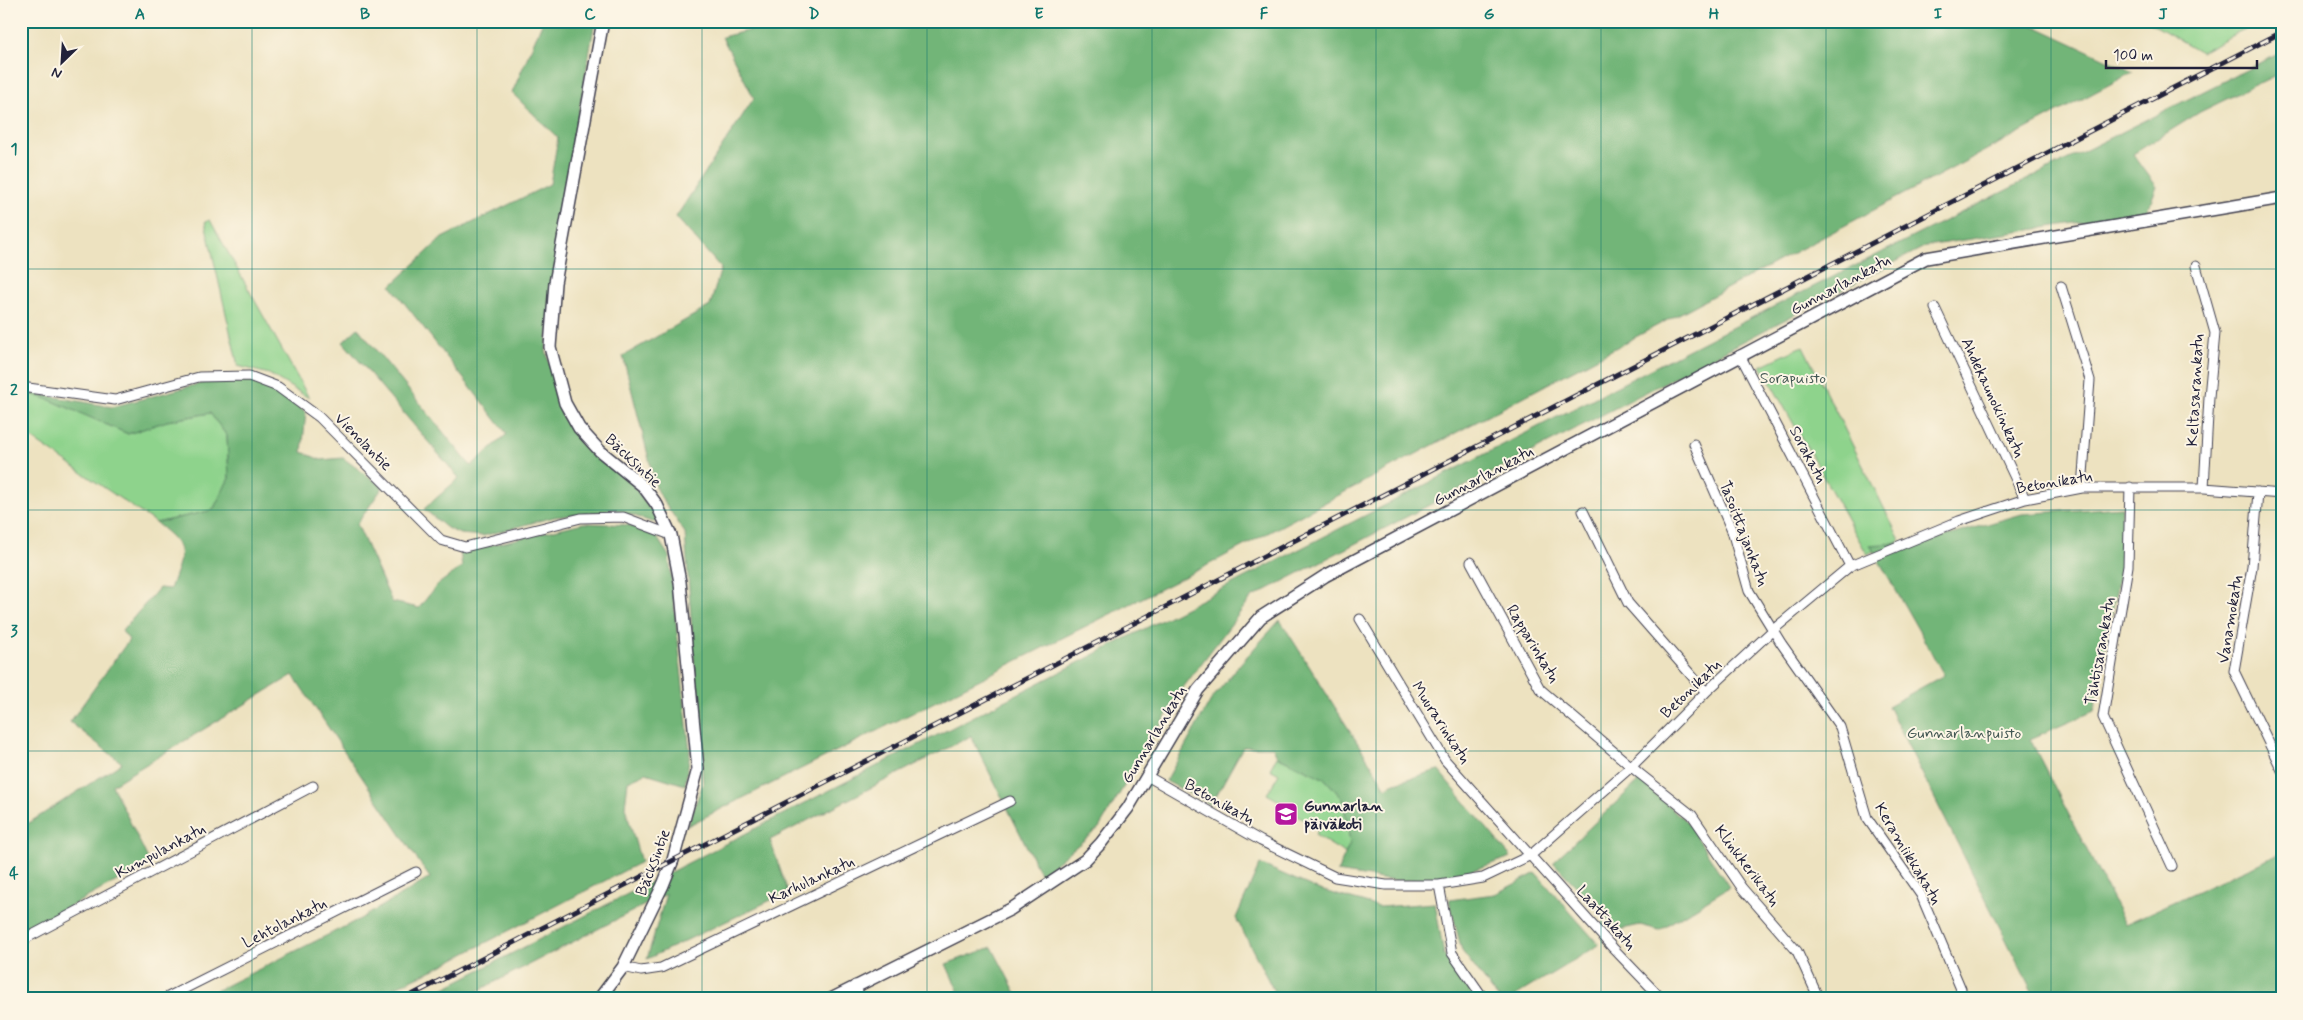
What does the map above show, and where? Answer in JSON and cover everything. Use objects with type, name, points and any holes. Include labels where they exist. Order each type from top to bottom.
[{"type":"street","name":"Bäcksintie","points":[[599,999],[622,967],[659,894],[673,860],[698,769],[680,582],[671,535],[657,505],[643,486],[600,451],[579,428],[565,403],[550,346],[555,283],[602,21]]},
{"type":"street","name":"Gunnarlankatu","points":[[831,999],[855,985],[1011,909],[1075,868],[1116,826],[1198,690],[1253,625],[1274,607],[1325,576],[1926,258],[2282,198]]},
{"type":"street","name":"Keltasarankatu","points":[[2196,266],[2215,332],[2208,397],[2204,488]]},
{"type":"street","points":[[2061,286],[2090,380],[2082,488]]},
{"type":"street","name":"Ahdekaunokinkatu","points":[[1935,308],[2025,498]]},
{"type":"street","name":"Sorakatu","points":[[1740,355],[1850,566]]},
{"type":"street","name":"Vienolantie","points":[[21,386],[116,400],[199,377],[249,376],[278,387],[319,417],[440,540],[465,547],[581,518],[606,517],[623,517],[671,535]]},
{"type":"street","name":"Tasoittajankatu","points":[[1694,444],[1732,531],[1750,591],[1773,630]]},
{"type":"street","name":"Tähtisarankatu","points":[[2130,487],[2128,566],[2103,717],[2172,866]]},
{"type":"street","name":"Betonikatu","points":[[1147,776],[1262,842],[1335,877],[1386,885],[1439,885],[1483,878],[1531,855],[1632,766],[1706,692],[1773,630],[1850,566],[1959,521],[2025,498],[2082,488],[2204,488],[2282,494]]},
{"type":"street","name":"Vanamokatu","points":[[2258,492],[2252,567],[2234,671],[2282,770]]},
{"type":"street","points":[[1583,511],[1628,603],[1706,692]]},
{"type":"street","name":"Rapparinkatu","points":[[1471,562],[1540,689],[1632,766]]},
{"type":"street","name":"Muurarinkatu","points":[[1360,619],[1445,760],[1531,855]]},
{"type":"street","name":"Keramiikkakatu","points":[[1773,630],[1840,727],[1867,818],[1921,895],[1961,988]]},
{"type":"street","name":"Klinkkerikatu","points":[[1632,766],[1692,815],[1742,888],[1797,951],[1819,999]]},
{"type":"street","name":"Kumpulankatu","points":[[21,941],[313,786]]},
{"type":"street","name":"Karhulankatu","points":[[622,967],[641,970],[661,968],[1010,801]]},
{"type":"street","name":"Laattakatu","points":[[1531,855],[1613,948],[1662,999]]},
{"type":"street","name":"Lehtolankatu","points":[[164,999],[416,872]]},
{"type":"street","points":[[1439,885],[1452,953],[1484,999]]},
{"type":"street","points":[[855,985],[861,999]]},
{"type":"green space","points":[[543,21],[595,21],[566,185],[546,350],[562,416],[587,451],[631,482],[659,521],[652,522],[632,515],[599,512],[554,517],[483,536],[460,534],[447,528],[424,509],[459,478],[343,342],[358,328],[471,466],[507,434],[391,286],[442,238],[550,184],[558,138],[512,93]]},
{"type":"green space","points":[[787,21],[2024,21],[2133,72],[1204,567],[687,826],[703,784],[685,533],[657,491],[623,356],[710,306],[721,268],[676,217],[754,98],[722,37]]},
{"type":"green space","points":[[2147,21],[2259,21],[2201,52]]},
{"type":"green space","points":[[2282,52],[2282,72],[2200,112],[2133,154],[2157,187],[2146,212],[1926,246],[1251,598],[1182,689],[1099,828],[1041,875],[971,736],[770,840],[788,892],[647,959],[666,894],[462,999],[423,999],[1713,337]]},
{"type":"green space","points":[[210,220],[309,398],[269,374],[238,366],[205,222]]},
{"type":"green space","name":"Sorapuisto","points":[[1803,346],[1900,540],[1867,554],[1761,366]]},
{"type":"green space","points":[[251,381],[278,393],[306,412],[302,452],[321,460],[343,458],[383,487],[357,524],[392,602],[419,608],[437,585],[462,567],[460,550],[471,550],[583,523],[629,525],[656,536],[669,556],[690,753],[685,785],[646,773],[628,781],[625,807],[641,862],[439,967],[370,999],[199,999],[360,919],[430,878],[293,675],[112,785],[150,863],[27,930],[21,920],[21,828],[122,763],[70,722],[129,640],[122,631],[159,588],[170,589],[178,567],[180,552],[174,539],[156,523],[213,510],[229,478],[227,436],[210,413],[167,421],[128,434],[50,400],[21,391],[112,407],[206,382]]},
{"type":"green space","points":[[21,392],[50,399],[128,434],[167,421],[210,413],[227,436],[229,479],[213,510],[156,523],[21,431]]},
{"type":"green space","name":"Gunnarlanpuisto","points":[[2122,507],[2121,565],[2094,711],[2030,739],[2125,924],[2282,853],[2282,999],[2036,999],[1888,706],[1944,675],[1870,545],[1933,540],[2022,514]]},
{"type":"green space","points":[[1280,620],[1386,788],[1392,784],[1438,770],[1511,857],[1447,879],[1395,881],[1337,872],[1350,843],[1343,799],[1325,779],[1277,756],[1273,747],[1243,747],[1211,805],[1166,781],[1211,700],[1240,664]]},
{"type":"green space","points":[[1277,756],[1325,779],[1343,799],[1350,843],[1346,854],[1315,835],[1319,828],[1290,812],[1292,808],[1267,794],[1279,774],[1270,769]]},
{"type":"green space","points":[[1640,780],[1688,823],[1729,887],[1659,930],[1640,925],[1618,930],[1553,862]]},
{"type":"green space","points":[[1260,864],[1317,889],[1379,907],[1435,903],[1444,955],[1476,999],[1278,999],[1236,918]]},
{"type":"green space","points":[[1536,873],[1599,945],[1510,999],[1499,999],[1462,951],[1449,900],[1495,894]]},
{"type":"green space","points":[[992,947],[1019,999],[962,999],[946,964]]},
{"type":"railway","points":[[404,999],[2282,32]]},
{"type":"place","name":"Gunnarlan päiväkoti","points":[[1286,814]]}]
